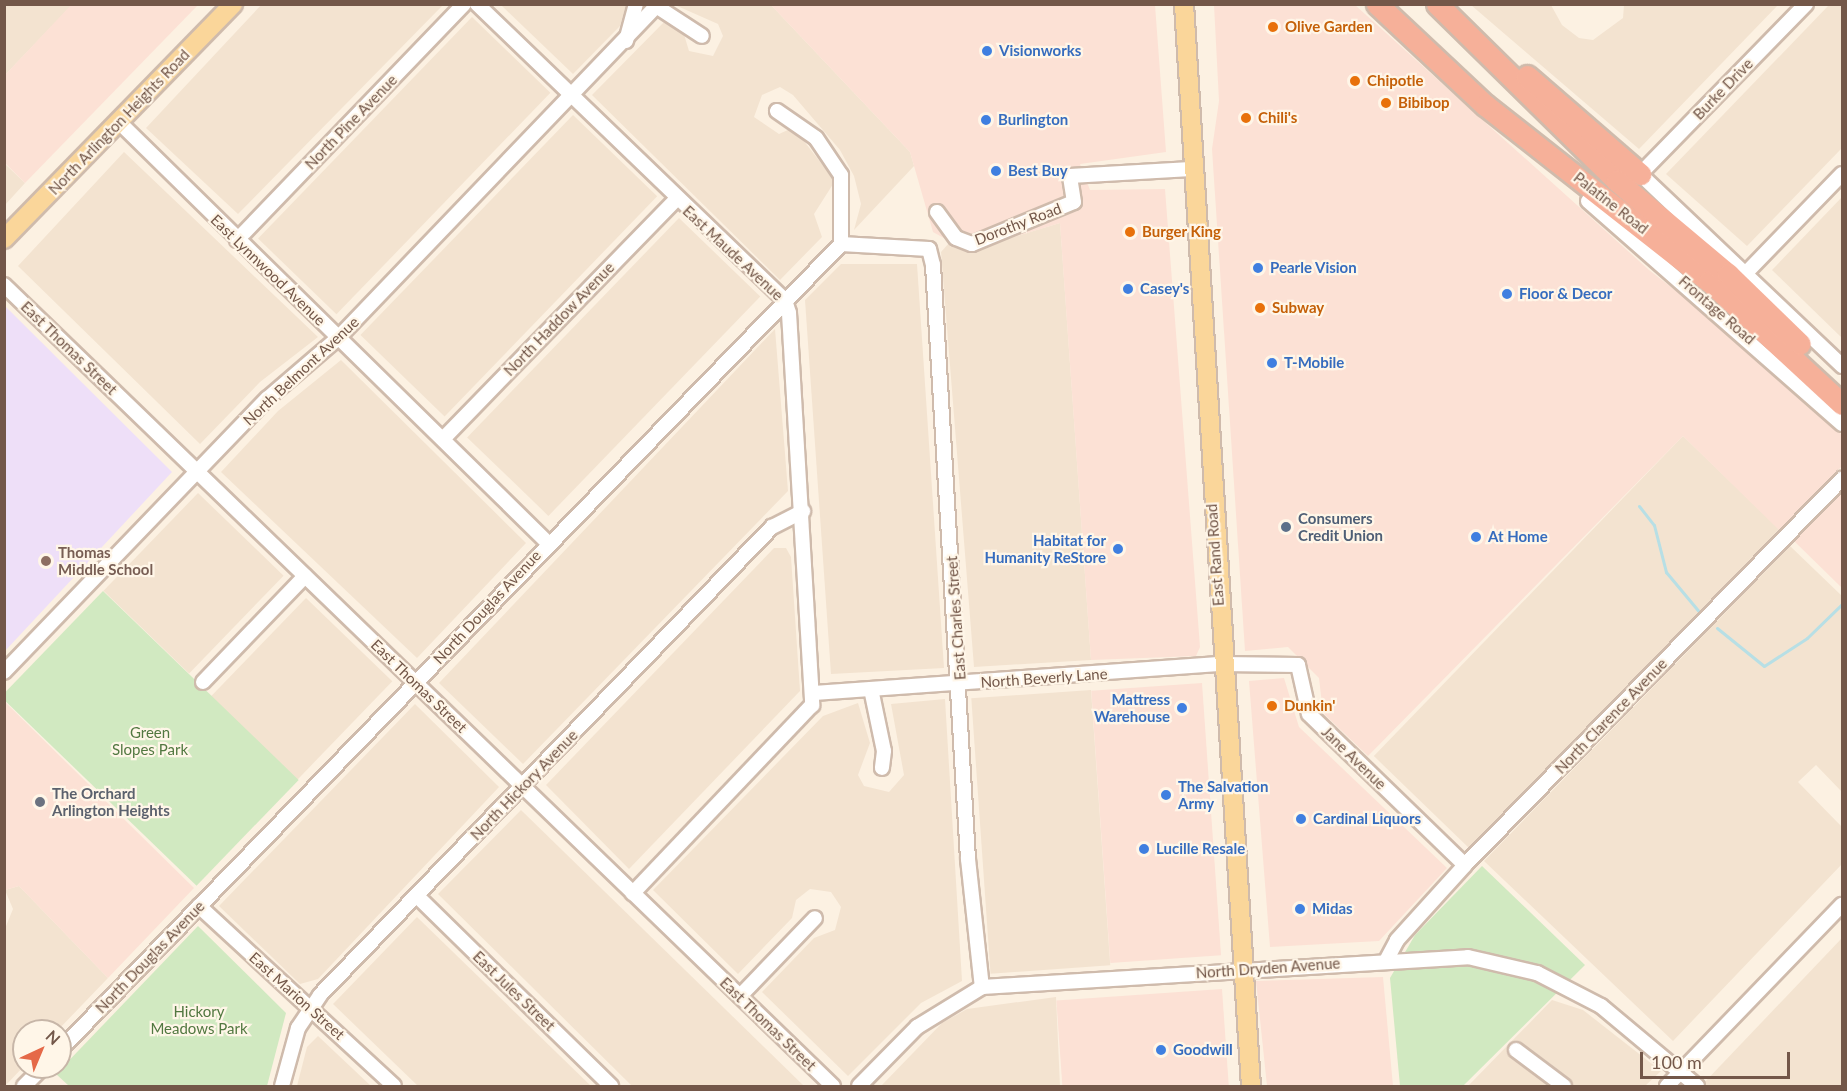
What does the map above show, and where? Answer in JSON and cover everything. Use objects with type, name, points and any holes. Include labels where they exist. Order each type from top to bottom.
[{"type":"highway","name":"Palatine Road","points":[[1377,4],[1485,105],[1709,281],[1842,404]]},
{"type":"highway","name":"Palatine Road","points":[[1437,4],[1617,181],[1728,274],[1842,385]]},
{"type":"highway","points":[[1475,40],[1507,59],[1640,174]]},
{"type":"highway","points":[[1485,105],[1588,201]]},
{"type":"main road","name":"North Arlington Heights Road","points":[[4,239],[233,4]]},
{"type":"main road","name":"East Rand Road","points":[[1178,4],[1183,23]]},
{"type":"main road","name":"East Rand Road","points":[[1184,4],[1183,23],[1191,169],[1251,1086]]},
{"type":"street","name":"North Pine Avenue","points":[[237,240],[464,4]]},
{"type":"street","name":"East Maude Avenue","points":[[477,4],[676,199],[785,300],[803,512],[814,693]]},
{"type":"street","points":[[626,41],[636,4]]},
{"type":"street","name":"Burke Drive","points":[[1640,174],[1806,4]]},
{"type":"street","name":"North Belmont Avenue","points":[[4,672],[282,384],[338,338],[659,6]]},
{"type":"street","points":[[659,6],[702,36]]},
{"type":"street","points":[[777,111],[816,138],[841,175],[841,244]]},
{"type":"street","name":"East Lynnwood Avenue","points":[[119,122],[548,543]]},
{"type":"street","name":"Dorothy Road","points":[[937,212],[956,238],[972,243],[1074,202],[1070,176],[1191,169]]},
{"type":"street","points":[[1640,174],[1842,366]]},
{"type":"street","points":[[1746,273],[1842,174]]},
{"type":"street","name":"North Haddow Avenue","points":[[443,440],[676,199]]},
{"type":"street","name":"Frontage Road","points":[[1588,201],[1842,424]]},
{"type":"street","name":"East Charles Street","points":[[841,244],[929,249],[960,684],[968,859],[982,987]]},
{"type":"street","name":"North Douglas Avenue","points":[[72,1037],[548,543],[841,244]]},
{"type":"street","name":"East Thomas Street","points":[[4,285],[833,1086]]},
{"type":"street","name":"North Clarence Avenue","points":[[1387,959],[1398,940],[1465,865],[1842,479]]},
{"type":"street","name":"North Hickory Avenue","points":[[282,1086],[308,1009],[772,527],[803,512]]},
{"type":"street","points":[[203,682],[305,576]]},
{"type":"street","name":"North Beverly Lane","points":[[814,693],[1222,664]]},
{"type":"street","name":"Jane Avenue","points":[[1222,664],[1298,665],[1309,714],[1465,865]]},
{"type":"street","points":[[871,689],[884,751],[882,768]]},
{"type":"street","points":[[633,893],[812,705],[814,693]]},
{"type":"street","name":"East Jules Street","points":[[417,896],[611,1086]]},
{"type":"street","points":[[1668,1086],[1842,905]]},
{"type":"street","name":"East Marion Street","points":[[198,906],[394,1086]]},
{"type":"street","points":[[740,996],[815,918]]},
{"type":"street","name":"North Dryden Avenue","points":[[859,1086],[917,1027],[982,987],[1387,959],[1468,957],[1537,973],[1601,1006],[1697,1086]]},
{"type":"street","points":[[1516,1050],[1564,1086]]},
{"type":"shaded area","points":[[72,4],[198,5],[25,183],[5,163],[5,75]]},
{"type":"shaded area","points":[[262,4],[443,5],[238,214],[146,128]]},
{"type":"shaded area","points":[[4,5],[72,5],[5,75]]},
{"type":"shaded area","points":[[501,5],[626,5],[620,26],[573,74]]},
{"type":"shaded area","points":[[675,5],[771,5],[910,152],[914,166],[854,230],[861,204],[854,176],[840,150],[793,95],[780,87],[762,95],[754,117],[779,134],[790,129],[800,136],[835,181],[814,214],[822,237],[780,280],[592,95],[667,19],[683,31],[689,51],[713,56],[723,36],[718,24]]},
{"type":"shaded area","points":[[771,5],[1155,5],[1166,152],[1080,164],[1090,190],[1165,189],[1200,647],[1196,656],[1091,660],[1060,223],[967,251],[933,232],[910,152]]},
{"type":"shaded area","points":[[1214,5],[1355,5],[1649,270],[1759,355],[1842,435],[1842,466],[1779,530],[1683,436],[1368,756],[1323,713],[1319,678],[1288,647],[1245,651],[1212,149],[1219,101]]},
{"type":"shaded area","points":[[1471,5],[1551,5],[1562,25],[1579,38],[1593,40],[1623,18],[1624,5],[1778,5],[1639,149]]},
{"type":"shaded area","points":[[1829,5],[1842,5],[1842,148],[1747,246],[1666,174]]},
{"type":"shaded area","points":[[472,17],[550,93],[336,314],[258,239]]},
{"type":"shaded area","points":[[573,115],[657,196],[445,416],[360,335]]},
{"type":"shaded area","points":[[124,152],[318,337],[260,382],[200,444],[18,266]]},
{"type":"shaded area","points":[[4,163],[25,183],[5,205],[4,205]]},
{"type":"shaded area","points":[[1842,197],[1842,338],[1772,270]]},
{"type":"shaded area","points":[[679,218],[760,296],[548,516],[467,437]]},
{"type":"shaded area","points":[[1060,223],[1091,660],[974,667],[941,252],[950,242],[967,251]]},
{"type":"shaded area","points":[[841,264],[917,264],[944,668],[831,674],[805,300]]},
{"type":"shaded area","name":"Thomas Middle School","points":[[4,305],[172,472],[5,651],[4,651]]},
{"type":"shaded area","points":[[775,329],[788,491],[523,764],[439,683]]},
{"type":"shaded area","points":[[341,360],[526,543],[417,658],[221,472],[278,411]]},
{"type":"shaded area","points":[[1683,436],[1779,529],[1470,849],[1374,756]]},
{"type":"shaded area","points":[[1842,491],[1842,588],[1794,541]]},
{"type":"shaded area","points":[[198,493],[284,576],[189,673],[104,591]]},
{"type":"shaded area","points":[[1790,546],[1842,596],[1842,792],[1816,765],[1798,782],[1842,827],[1842,864],[1673,1041],[1484,861]]},
{"type":"shaded area","points":[[774,548],[786,548],[791,557],[800,691],[629,869],[546,785]]},
{"type":"shaded area","points":[[306,598],[392,681],[297,780],[211,697]]},
{"type":"shaded area","points":[[1284,678],[1299,727],[1447,868],[1379,941],[1270,947],[1249,681]]},
{"type":"shaded area","points":[[1202,683],[1221,955],[1110,963],[1091,691]]},
{"type":"shaded area","points":[[1091,690],[1110,965],[991,974],[971,698]]},
{"type":"shaded area","points":[[945,699],[962,981],[921,1003],[848,1076],[762,992],[814,938],[835,930],[841,907],[831,892],[810,889],[796,900],[792,918],[738,974],[653,890],[823,716],[858,703],[870,743],[858,775],[864,786],[889,792],[904,775],[891,704]]},
{"type":"shaded area","points":[[4,701],[194,888],[108,978],[19,886],[5,890]]},
{"type":"shaded area","points":[[415,704],[499,787],[318,979],[300,984],[219,906]]},
{"type":"shaded area","points":[[521,810],[804,1086],[632,1086],[438,894]]},
{"type":"shaded area","points":[[19,886],[108,978],[69,1019],[12,1019],[12,1079],[5,1086],[4,931],[13,909],[5,890]]},
{"type":"shaded area","points":[[417,917],[591,1086],[418,1086],[333,1004]]},
{"type":"shaded area","points":[[1842,938],[1842,1086],[1701,1086]]},
{"type":"shaded area","points":[[1383,977],[1393,1086],[1267,1086],[1256,981]]},
{"type":"shaded area","points":[[1222,989],[1229,1086],[1062,1086],[1056,1001]]},
{"type":"shaded area","points":[[1056,997],[1060,1086],[881,1086],[942,1023],[967,1009]]},
{"type":"shaded area","points":[[1552,1000],[1583,1010],[1661,1071],[1645,1086],[1468,1086]]},
{"type":"shaded area","points":[[318,1036],[371,1086],[297,1086],[307,1047]]},
{"type":"green space","name":"Green Slopes Park","points":[[103,591],[299,780],[197,886],[4,700],[4,694]]},
{"type":"green space","points":[[1482,866],[1585,965],[1463,1086],[1400,1086],[1390,978],[1415,935]]},
{"type":"green space","name":"Hickory Meadows Park","points":[[198,926],[286,1013],[267,1086],[69,1086],[61,1079],[72,1079],[72,1057]]},
{"type":"waterway","points":[[1639,506],[1654,525],[1666,572],[1701,614]]},
{"type":"waterway","points":[[1717,628],[1764,666],[1807,638],[1842,604]]},
{"type":"place","name":"Olive Garden","points":[[1273,27]]},
{"type":"place","name":"Visionworks","points":[[987,51]]},
{"type":"place","name":"Chipotle","points":[[1355,81]]},
{"type":"place","name":"Bibibop","points":[[1386,103]]},
{"type":"place","name":"Chili's","points":[[1246,118]]},
{"type":"place","name":"Burlington","points":[[986,120]]},
{"type":"place","name":"Best Buy","points":[[996,171]]},
{"type":"place","name":"Burger King","points":[[1130,232]]},
{"type":"place","name":"Pearle Vision","points":[[1258,268]]},
{"type":"place","name":"Casey's","points":[[1128,289]]},
{"type":"place","name":"Floor & Decor","points":[[1507,294]]},
{"type":"place","name":"Subway","points":[[1260,308]]},
{"type":"place","name":"T-Mobile","points":[[1272,363]]},
{"type":"place","name":"Consumers Credit Union","points":[[1286,527]]},
{"type":"place","name":"At Home","points":[[1476,537]]},
{"type":"place","name":"Habitat for Humanity ReStore","points":[[1118,549]]},
{"type":"place","name":"Thomas Middle School","points":[[46,561]]},
{"type":"place","name":"Dunkin'","points":[[1272,706]]},
{"type":"place","name":"Mattress Warehouse","points":[[1182,708]]},
{"type":"place","name":"The Salvation Army","points":[[1166,795]]},
{"type":"place","name":"The Orchard Arlington Heights","points":[[40,802]]},
{"type":"place","name":"Cardinal Liquors","points":[[1301,819]]},
{"type":"place","name":"Lucille Resale","points":[[1144,849]]},
{"type":"place","name":"Midas","points":[[1300,909]]},
{"type":"place","name":"Goodwill","points":[[1161,1050]]}]
